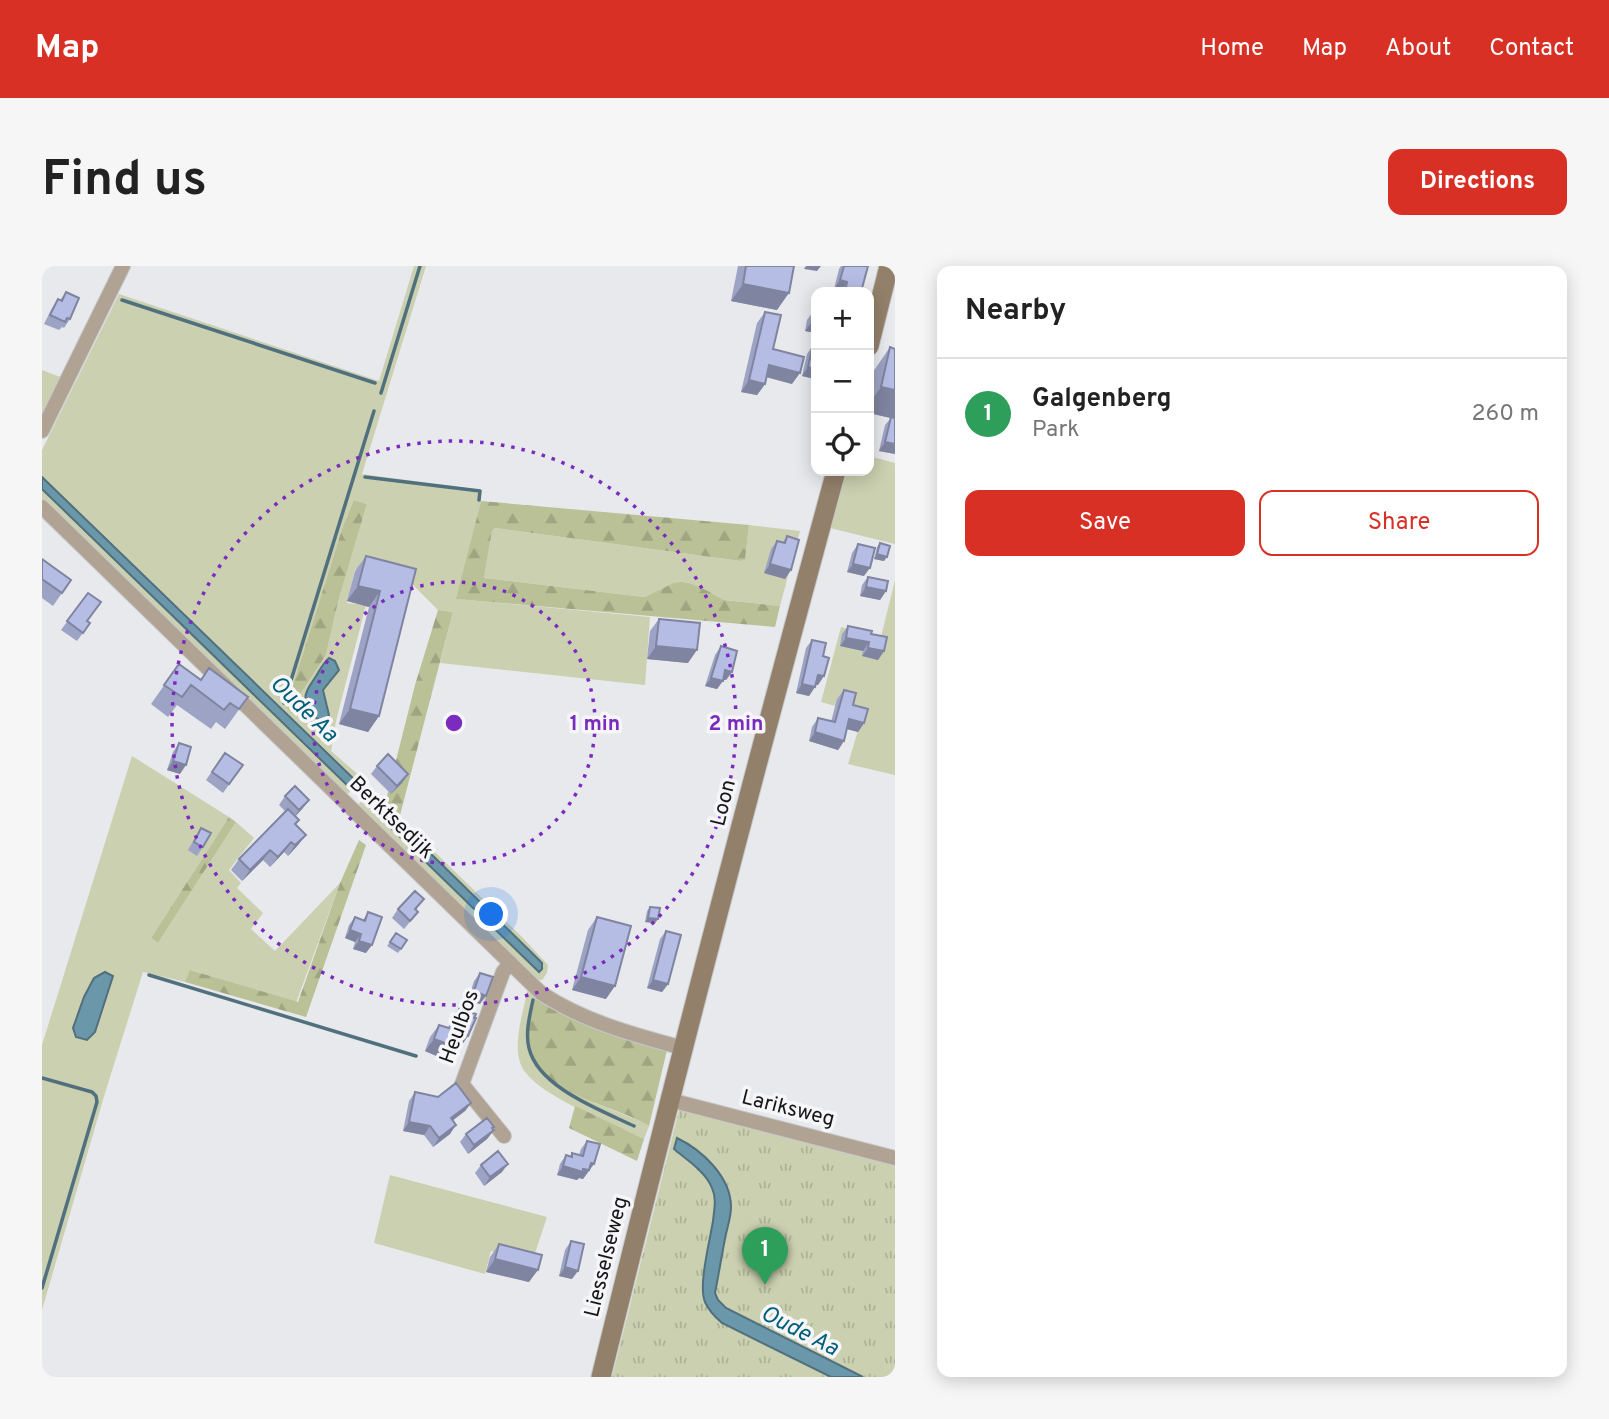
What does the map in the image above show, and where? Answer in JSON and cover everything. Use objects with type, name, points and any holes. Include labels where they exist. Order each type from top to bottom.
[{"type":"main road","points":[[874,326],[889,266]]},
{"type":"main road","name":"Loon","points":[[657,1148],[835,476]]},
{"type":"main road","name":"Liesselseweg","points":[[601,1377],[657,1148]]},
{"type":"street","points":[[42,430],[123,266]]},
{"type":"street","name":"Berktsedijk","points":[[42,507],[541,993],[584,1017],[683,1048]]},
{"type":"street","name":"Heulbos","points":[[504,1136],[462,1084],[503,972],[510,963]]},
{"type":"street","name":"Lariksweg","points":[[670,1100],[895,1158]]},
{"type":"green space","points":[[414,266],[426,266],[362,474],[481,490],[481,501],[457,599],[650,617],[645,685],[440,663],[453,612],[438,610],[411,583],[355,569],[347,603],[366,605],[336,721],[331,751],[361,777],[349,793],[345,793],[42,502],[42,489],[351,789],[356,782],[42,477],[42,450],[119,294],[379,381]],"holes":[[[354,500],[367,504],[338,602],[326,655],[301,693],[292,713],[286,709],[343,526]],[[329,658],[335,676],[323,690],[328,707],[311,715],[306,695],[314,677]]]},
{"type":"green space","points":[[42,370],[63,378],[42,421]]},
{"type":"green space","points":[[874,457],[895,463],[895,544],[830,528],[843,476],[874,476]]},
{"type":"green space","points":[[354,500],[367,504],[338,602],[326,655],[301,693],[292,714],[286,708],[343,526]]},
{"type":"green space","points":[[481,501],[749,525],[745,560],[741,561],[495,528],[492,531],[484,578],[644,597],[681,582],[692,584],[724,600],[780,606],[775,627],[456,599]]},
{"type":"green space","points":[[749,525],[800,531],[780,606],[724,600],[692,584],[661,589],[644,597],[484,578],[492,531],[495,528],[741,561],[745,560]]},
{"type":"green space","points":[[895,580],[895,775],[848,764],[863,714],[821,702],[841,627],[881,637]]},
{"type":"green space","points":[[438,610],[453,612],[399,819],[385,804],[415,685]]},
{"type":"green space","points":[[132,756],[229,817],[151,938],[158,943],[236,822],[254,838],[229,870],[241,883],[237,888],[263,913],[251,929],[275,951],[340,883],[296,1003],[191,970],[185,982],[143,972],[42,1310],[42,1045]],"holes":[[[105,972],[113,976],[95,1032]]]},
{"type":"green space","points":[[370,789],[548,965],[542,980],[533,979],[361,811],[359,804]],"holes":[[[369,793],[529,950],[539,971],[363,800]]]},
{"type":"green space","points":[[229,817],[236,822],[158,943],[151,938]]},
{"type":"green space","points":[[359,840],[366,845],[306,1017],[185,982],[190,970],[298,1002],[340,883]]},
{"type":"green space","points":[[528,988],[537,993],[529,1028],[537,1063],[544,1073],[563,1088],[649,1126],[644,1139],[598,1119],[548,1092],[524,1071],[518,1045]]},
{"type":"green space","points":[[537,993],[668,1046],[649,1126],[573,1093],[542,1070],[532,1053],[529,1031]]},
{"type":"green space","points":[[575,1106],[644,1139],[637,1161],[569,1128]]},
{"type":"green space","points":[[679,1110],[895,1166],[895,1377],[612,1377]]},
{"type":"green space","points":[[390,1175],[547,1217],[532,1262],[491,1251],[485,1274],[374,1243]]},
{"type":"water","points":[[42,477],[357,782],[351,789],[42,489]]},
{"type":"water","points":[[329,658],[335,661],[339,670],[323,690],[329,715],[324,722],[315,717],[305,701],[310,685]]},
{"type":"water","points":[[369,793],[542,963],[539,972],[362,800]]},
{"type":"water","points":[[105,972],[113,976],[95,1032],[87,1040],[76,1037],[73,1028],[84,997],[94,978]]},
{"type":"water","points":[[677,1138],[705,1157],[721,1175],[730,1196],[730,1214],[715,1293],[718,1300],[726,1308],[863,1377],[831,1377],[722,1323],[710,1311],[703,1295],[703,1285],[714,1196],[705,1177],[674,1149]]},
{"type":"building","points":[[746,266],[794,266],[789,293],[743,284]]},
{"type":"building","points":[[844,266],[868,266],[862,287],[846,287],[847,282],[840,280]]},
{"type":"building","points":[[66,292],[79,298],[70,319],[67,318],[65,322],[50,315],[58,299],[62,301]]},
{"type":"building","points":[[765,312],[781,315],[773,349],[804,357],[800,373],[769,365],[765,384],[749,380]]},
{"type":"building","points":[[890,347],[895,349],[895,390],[881,387]]},
{"type":"building","points":[[891,417],[895,418],[895,444],[885,442]]},
{"type":"building","points":[[787,536],[799,540],[791,570],[770,564],[777,541],[785,543]]},
{"type":"building","points":[[880,543],[890,546],[887,557],[877,554]]},
{"type":"building","points":[[858,544],[875,548],[870,568],[853,564]]},
{"type":"building","points":[[366,556],[416,569],[379,716],[350,709],[380,591],[358,586]]},
{"type":"building","points":[[42,559],[71,580],[62,593],[42,579]]},
{"type":"building","points":[[868,577],[888,581],[886,591],[866,587]]},
{"type":"building","points":[[88,593],[101,602],[87,621],[90,623],[83,633],[67,621]]},
{"type":"building","points":[[659,619],[700,623],[697,650],[656,646]]},
{"type":"building","points":[[848,626],[887,637],[884,651],[868,648],[869,642],[846,638]]},
{"type":"building","points":[[812,640],[826,643],[823,656],[829,658],[824,676],[818,675],[815,687],[802,684]]},
{"type":"building","points":[[721,646],[737,651],[732,672],[725,670],[723,681],[711,678]]},
{"type":"building","points":[[179,664],[201,680],[209,668],[248,697],[239,709],[230,703],[224,710],[191,685],[182,697],[164,685]]},
{"type":"building","points":[[844,690],[856,693],[853,705],[868,709],[864,723],[849,719],[844,741],[815,732],[818,718],[835,722]]},
{"type":"building","points":[[179,743],[191,747],[186,765],[173,761]]},
{"type":"building","points":[[225,753],[243,765],[229,784],[212,772]]},
{"type":"building","points":[[388,754],[408,774],[397,786],[377,766]]},
{"type":"building","points":[[295,786],[309,800],[299,810],[285,796]]},
{"type":"building","points":[[288,809],[299,820],[295,824],[306,835],[295,845],[291,842],[278,857],[270,850],[250,870],[239,859]]},
{"type":"building","points":[[201,828],[211,833],[203,847],[194,842]]},
{"type":"building","points":[[415,891],[424,899],[415,909],[418,912],[410,921],[398,909]]},
{"type":"building","points":[[650,907],[660,908],[658,919],[648,918]]},
{"type":"building","points":[[368,912],[382,917],[372,945],[359,941],[361,934],[350,930],[355,917],[365,921]]},
{"type":"building","points":[[597,917],[631,926],[615,986],[581,977]]},
{"type":"building","points":[[666,931],[681,935],[668,984],[653,980]]},
{"type":"building","points":[[396,933],[407,940],[401,949],[390,942]]},
{"type":"building","points":[[480,973],[493,977],[486,996],[474,991]]},
{"type":"building","points":[[461,1005],[472,1008],[470,1012],[476,1014],[468,1036],[455,1031],[450,1045],[434,1039],[439,1025],[452,1029]]},
{"type":"building","points":[[456,1083],[471,1103],[451,1118],[456,1125],[439,1138],[430,1126],[409,1122],[415,1092],[438,1097]]},
{"type":"building","points":[[487,1118],[494,1130],[474,1145],[466,1134]]},
{"type":"building","points":[[587,1141],[600,1144],[594,1164],[591,1163],[589,1170],[583,1169],[583,1172],[563,1166],[566,1155],[572,1157],[572,1153],[583,1156]]},
{"type":"building","points":[[498,1151],[508,1164],[490,1177],[481,1165]]},
{"type":"building","points":[[571,1241],[584,1244],[578,1271],[565,1267]]},
{"type":"building","points":[[499,1244],[542,1255],[538,1270],[495,1259]]},
{"type":"waterway","points":[[381,393],[420,266]]},
{"type":"waterway","points":[[122,300],[375,383]]},
{"type":"waterway","points":[[284,703],[374,411]]},
{"type":"waterway","points":[[365,477],[480,491],[479,500]]},
{"type":"waterway","name":"Oude Aa","points":[[353,783],[370,799]]},
{"type":"waterway","points":[[149,975],[416,1056]]},
{"type":"waterway","name":"Oude Aa","points":[[533,1000],[528,1024],[528,1042],[535,1062],[544,1074],[572,1096],[634,1126]]},
{"type":"waterway","points":[[42,1078],[92,1092],[97,1102],[42,1288]]},
{"type":"place","name":"Galgenberg","points":[[765,1285]]}]
